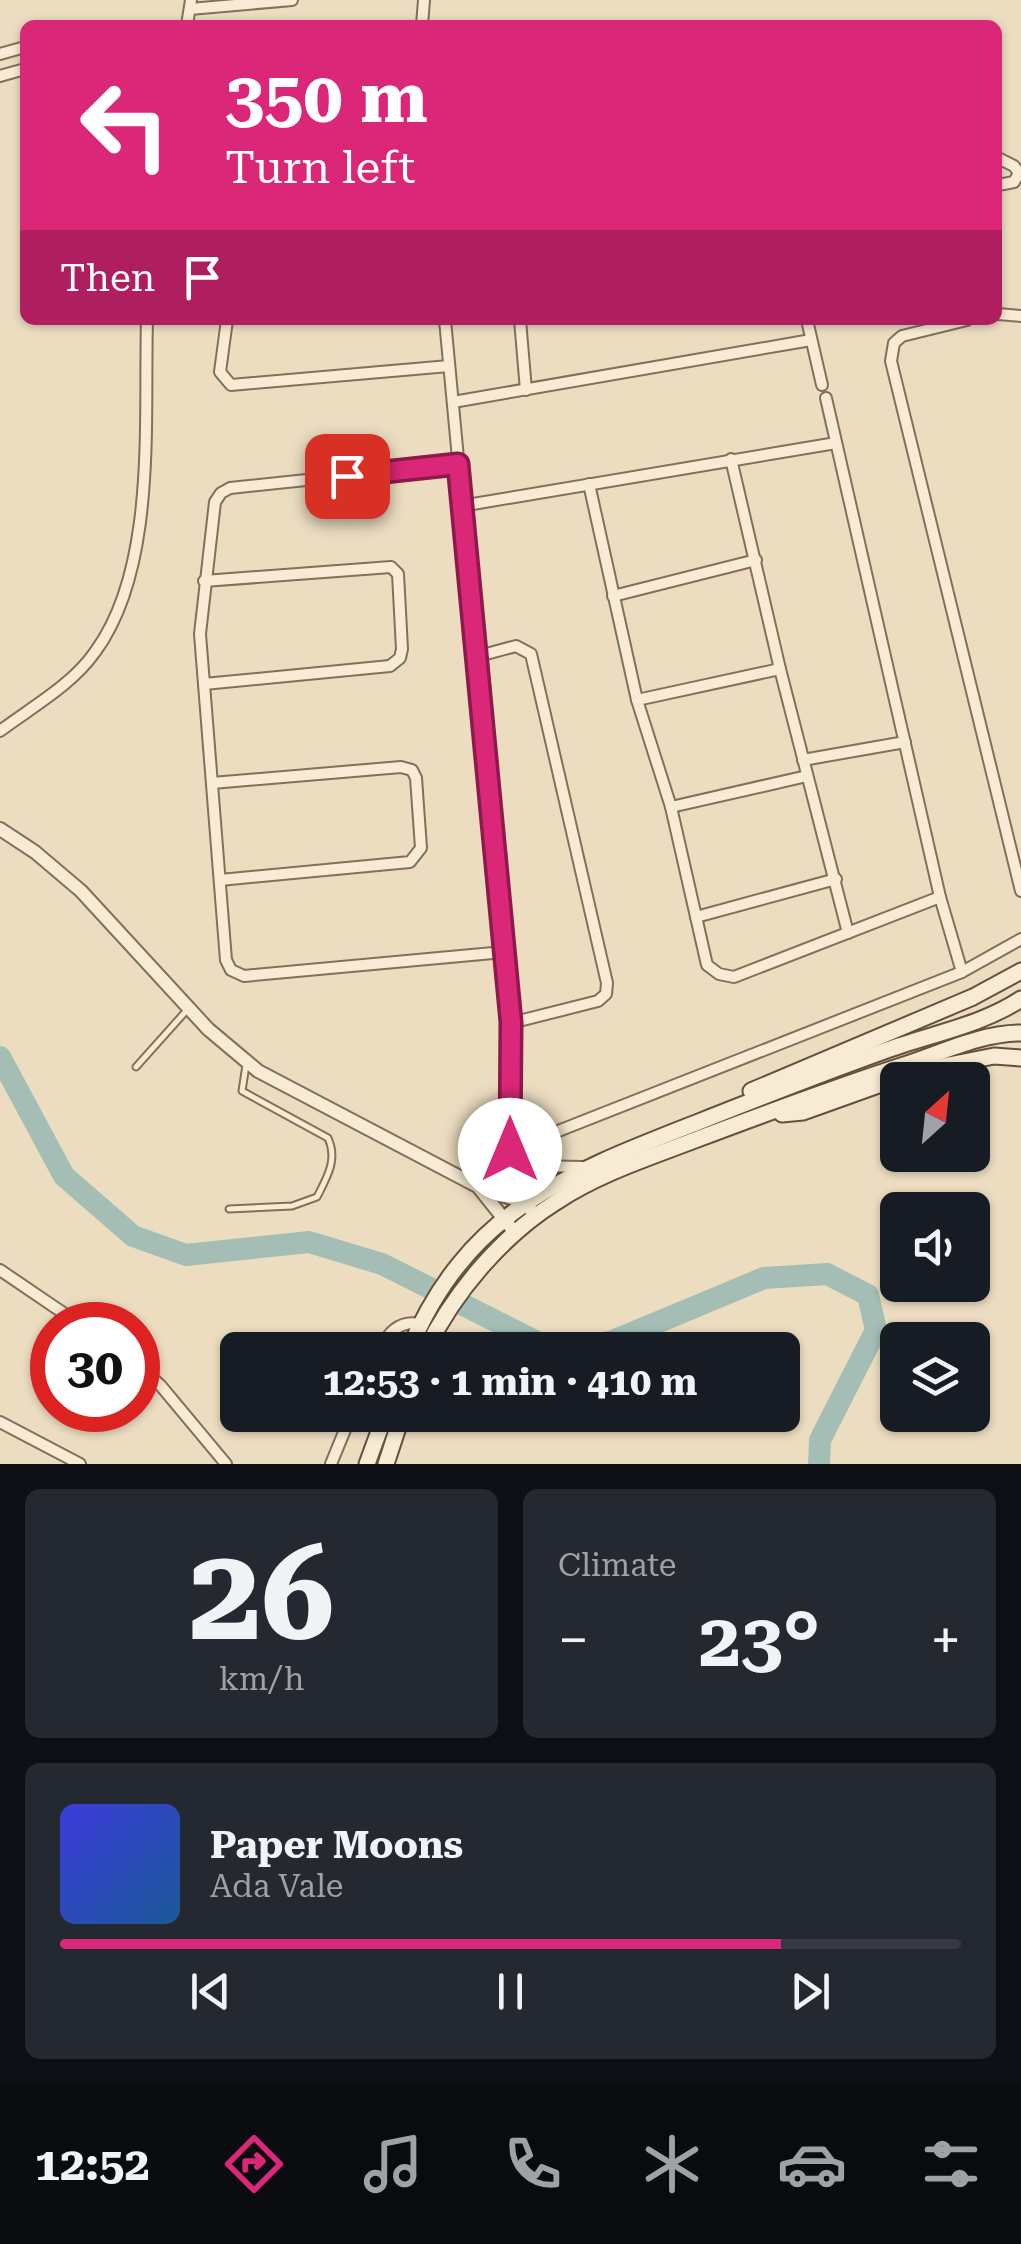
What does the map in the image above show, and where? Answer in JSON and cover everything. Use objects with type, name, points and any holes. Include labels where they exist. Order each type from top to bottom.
[{"type":"main road","points":[[713,1116],[733,1100],[792,1072],[973,997],[1021,971]]},
{"type":"main road","points":[[417,1332],[433,1301],[503,1219],[523,1202],[584,1167],[888,1050],[984,1018],[1021,999]]},
{"type":"main road","points":[[437,1332],[476,1273],[536,1216],[580,1188],[763,1115],[973,1042],[1021,1033]]},
{"type":"main road","points":[[763,1115],[803,1112],[898,1078],[949,1065],[994,1056],[1021,1058]]},
{"type":"main road","points":[[367,1464],[376,1432]]},
{"type":"main road","points":[[386,1464],[396,1432]]},
{"type":"street","points":[[191,4],[292,0]]},
{"type":"street","points":[[1002,160],[1017,168],[1019,176],[1014,182],[1002,184]]},
{"type":"street","points":[[0,731],[84,666],[97,650],[128,583],[142,512],[147,325]]},
{"type":"street","points":[[226,325],[220,372],[231,385],[449,366]]},
{"type":"street","points":[[445,325],[511,1022],[510,1150]]},
{"type":"street","points":[[520,325],[526,390]]},
{"type":"street","points":[[808,325],[940,897],[962,972]]},
{"type":"street","points":[[947,325],[902,336],[894,343],[891,361],[1021,891]]},
{"type":"street","points":[[452,402],[812,340]]},
{"type":"street","points":[[461,506],[836,443]]},
{"type":"street","points":[[732,459],[780,669],[848,933]]},
{"type":"street","points":[[458,464],[225,490],[215,502],[200,634],[226,960],[230,970],[239,976],[504,952]]},
{"type":"street","points":[[589,484],[637,700],[671,807],[707,965],[719,974],[734,977],[940,897]]},
{"type":"street","points":[[613,596],[756,560]]},
{"type":"street","points":[[204,581],[392,567],[398,574],[402,649],[398,661],[390,666],[204,684]]},
{"type":"street","points":[[475,657],[516,646],[531,654],[607,983],[606,994],[598,1001],[511,1022]]},
{"type":"street","points":[[637,700],[780,669]]},
{"type":"street","points":[[803,760],[905,742]]},
{"type":"street","points":[[212,783],[401,766],[412,770],[416,778],[421,848],[410,862],[220,880]]},
{"type":"street","points":[[671,807],[807,776]]},
{"type":"street","points":[[0,829],[35,852],[81,891],[246,1062],[270,1079],[477,1186],[523,1202],[536,1216]]},
{"type":"street","points":[[696,917],[836,878]]},
{"type":"street","points":[[477,1186],[486,1165],[510,1150],[962,972],[1021,939]]},
{"type":"street","points":[[486,1165],[584,1167]]},
{"type":"street","points":[[477,1186],[516,1234]]},
{"type":"street","points":[[0,1270],[47,1302]]},
{"type":"street","points":[[392,1332],[407,1323],[420,1324]]},
{"type":"street","points":[[160,1385],[226,1464]]},
{"type":"street","points":[[0,1422],[80,1464]]},
{"type":"street","points":[[331,1464],[343,1432]]},
{"type":"lane","points":[[136,1067],[190,1008]]},
{"type":"lane","points":[[229,1210],[292,1206],[317,1197],[331,1166],[333,1150],[328,1138],[242,1091],[246,1062]]},
{"type":"waterway","points":[[0,1057],[64,1176],[133,1236],[186,1255],[309,1242],[382,1264],[517,1332]]},
{"type":"waterway","points":[[635,1332],[764,1278],[827,1274],[868,1295],[876,1330],[820,1440],[819,1464]]},
{"type":"route","points":[[347,476],[458,464],[511,1022],[510,1150]]}]
